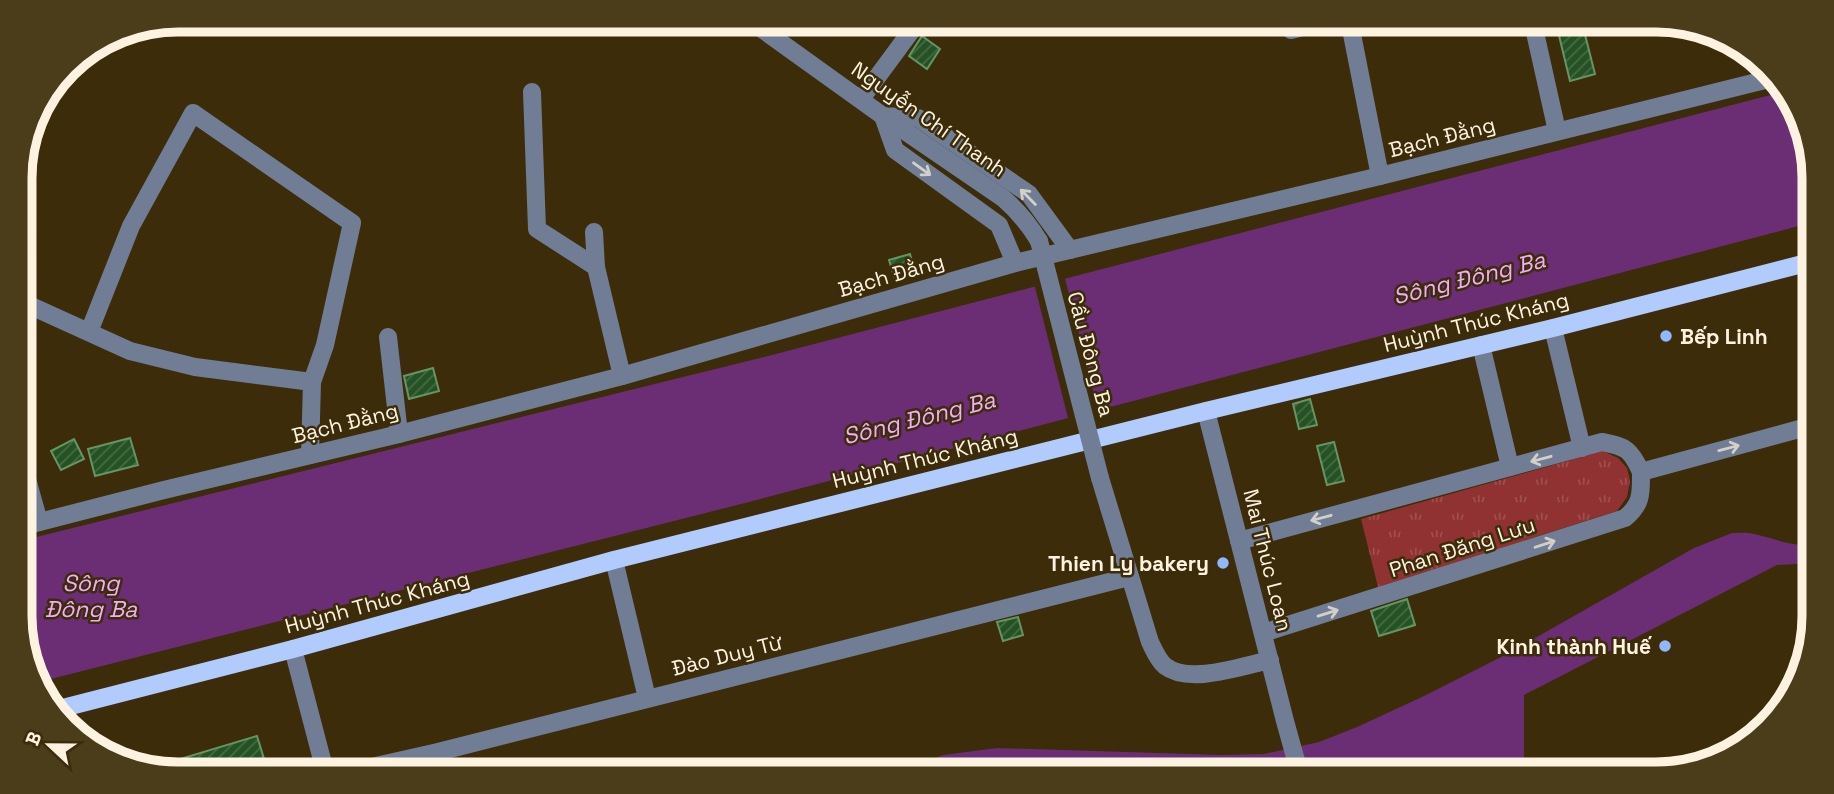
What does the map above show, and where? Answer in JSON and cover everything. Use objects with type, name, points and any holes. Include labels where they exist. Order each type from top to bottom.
[{"type":"main road","name":"Huỳnh Thúc Kháng","points":[[63,707],[293,649],[614,560],[1802,264]]},
{"type":"street","name":"Nguyễn Chí Thanh","points":[[766,32],[1003,198],[1024,218],[1039,241]]},
{"type":"street","points":[[861,99],[910,32]]},
{"type":"street","points":[[1352,32],[1380,176]]},
{"type":"street","points":[[1535,32],[1557,131]]},
{"type":"street","name":"Bạch Đằng","points":[[32,524],[622,376],[1015,262],[1380,176],[1765,80]]},
{"type":"street","points":[[533,92],[537,229],[596,267]]},
{"type":"street","points":[[89,332],[131,226],[193,113],[352,223],[325,345],[312,382],[310,455]]},
{"type":"street","points":[[1015,262],[999,225],[895,149],[883,116],[918,118],[1028,194],[1070,250]]},
{"type":"street","points":[[594,232],[596,267],[622,376]]},
{"type":"street","name":"Cầu Đông Ba","points":[[1039,241],[1100,478],[1129,577]]},
{"type":"street","points":[[32,306],[130,351],[195,367],[312,382]]},
{"type":"street","points":[[1553,328],[1582,447]]},
{"type":"street","points":[[388,337],[398,434]]},
{"type":"street","points":[[1481,345],[1510,467]]},
{"type":"street","name":"Mai Thúc Loan","points":[[1206,411],[1296,762]]},
{"type":"street","points":[[1239,541],[1602,442],[1621,445],[1635,457],[1641,472],[1802,428]]},
{"type":"street","name":"Phan Đăng Lưu","points":[[1263,633],[1625,518],[1637,508],[1641,472]]},
{"type":"street","points":[[32,497],[39,522]]},
{"type":"street","points":[[614,560],[646,698]]},
{"type":"street","points":[[1129,577],[1150,642],[1164,665],[1178,673],[1205,674],[1270,660]]},
{"type":"street","name":"Đào Duy Từ","points":[[394,762],[1129,577]]},
{"type":"street","points":[[293,649],[323,762]]},
{"type":"street","points":[[438,752],[440,762]]},
{"type":"green space","points":[[1603,451],[1618,458],[1627,468],[1630,481],[1627,497],[1617,511],[1378,587],[1361,519]]},
{"type":"water","name":"Sông Đông Ba","points":[[1775,94],[1798,140],[1802,178],[1802,225],[749,502],[47,680],[43,672],[33,635],[32,538],[768,356]]},
{"type":"water","points":[[1732,533],[1751,533],[1802,544],[1802,564],[1777,565],[1524,695],[1524,762],[924,762],[943,755],[997,748],[1222,755],[1264,754],[1319,742],[1424,696],[1503,656],[1694,548]]},
{"type":"pier","points":[[1064,275],[1099,414],[1069,422],[1034,283]]},
{"type":"building","points":[[1558,32],[1584,32],[1595,74],[1570,81]]},
{"type":"building","points":[[922,36],[940,49],[927,69],[909,56]]},
{"type":"building","points":[[910,254],[915,274],[895,280],[889,260]]},
{"type":"building","points":[[433,368],[439,391],[409,399],[404,376]]},
{"type":"building","points":[[1310,399],[1317,425],[1299,429],[1293,404]]},
{"type":"building","points":[[130,438],[138,465],[95,476],[88,449]]},
{"type":"building","points":[[74,439],[84,459],[61,470],[51,451]]},
{"type":"building","points":[[1334,442],[1344,481],[1327,485],[1317,446]]},
{"type":"building","points":[[1407,599],[1415,625],[1379,636],[1371,611]]},
{"type":"building","points":[[1018,617],[1023,635],[1003,641],[997,622]]},
{"type":"building","points":[[257,736],[265,762],[178,762],[170,762]]},
{"type":"place","name":"Bếp Linh","points":[[1666,336]]},
{"type":"place","name":"Thien Ly bakery","points":[[1223,563]]},
{"type":"place","name":"Kinh thành Huế","points":[[1665,646]]}]
